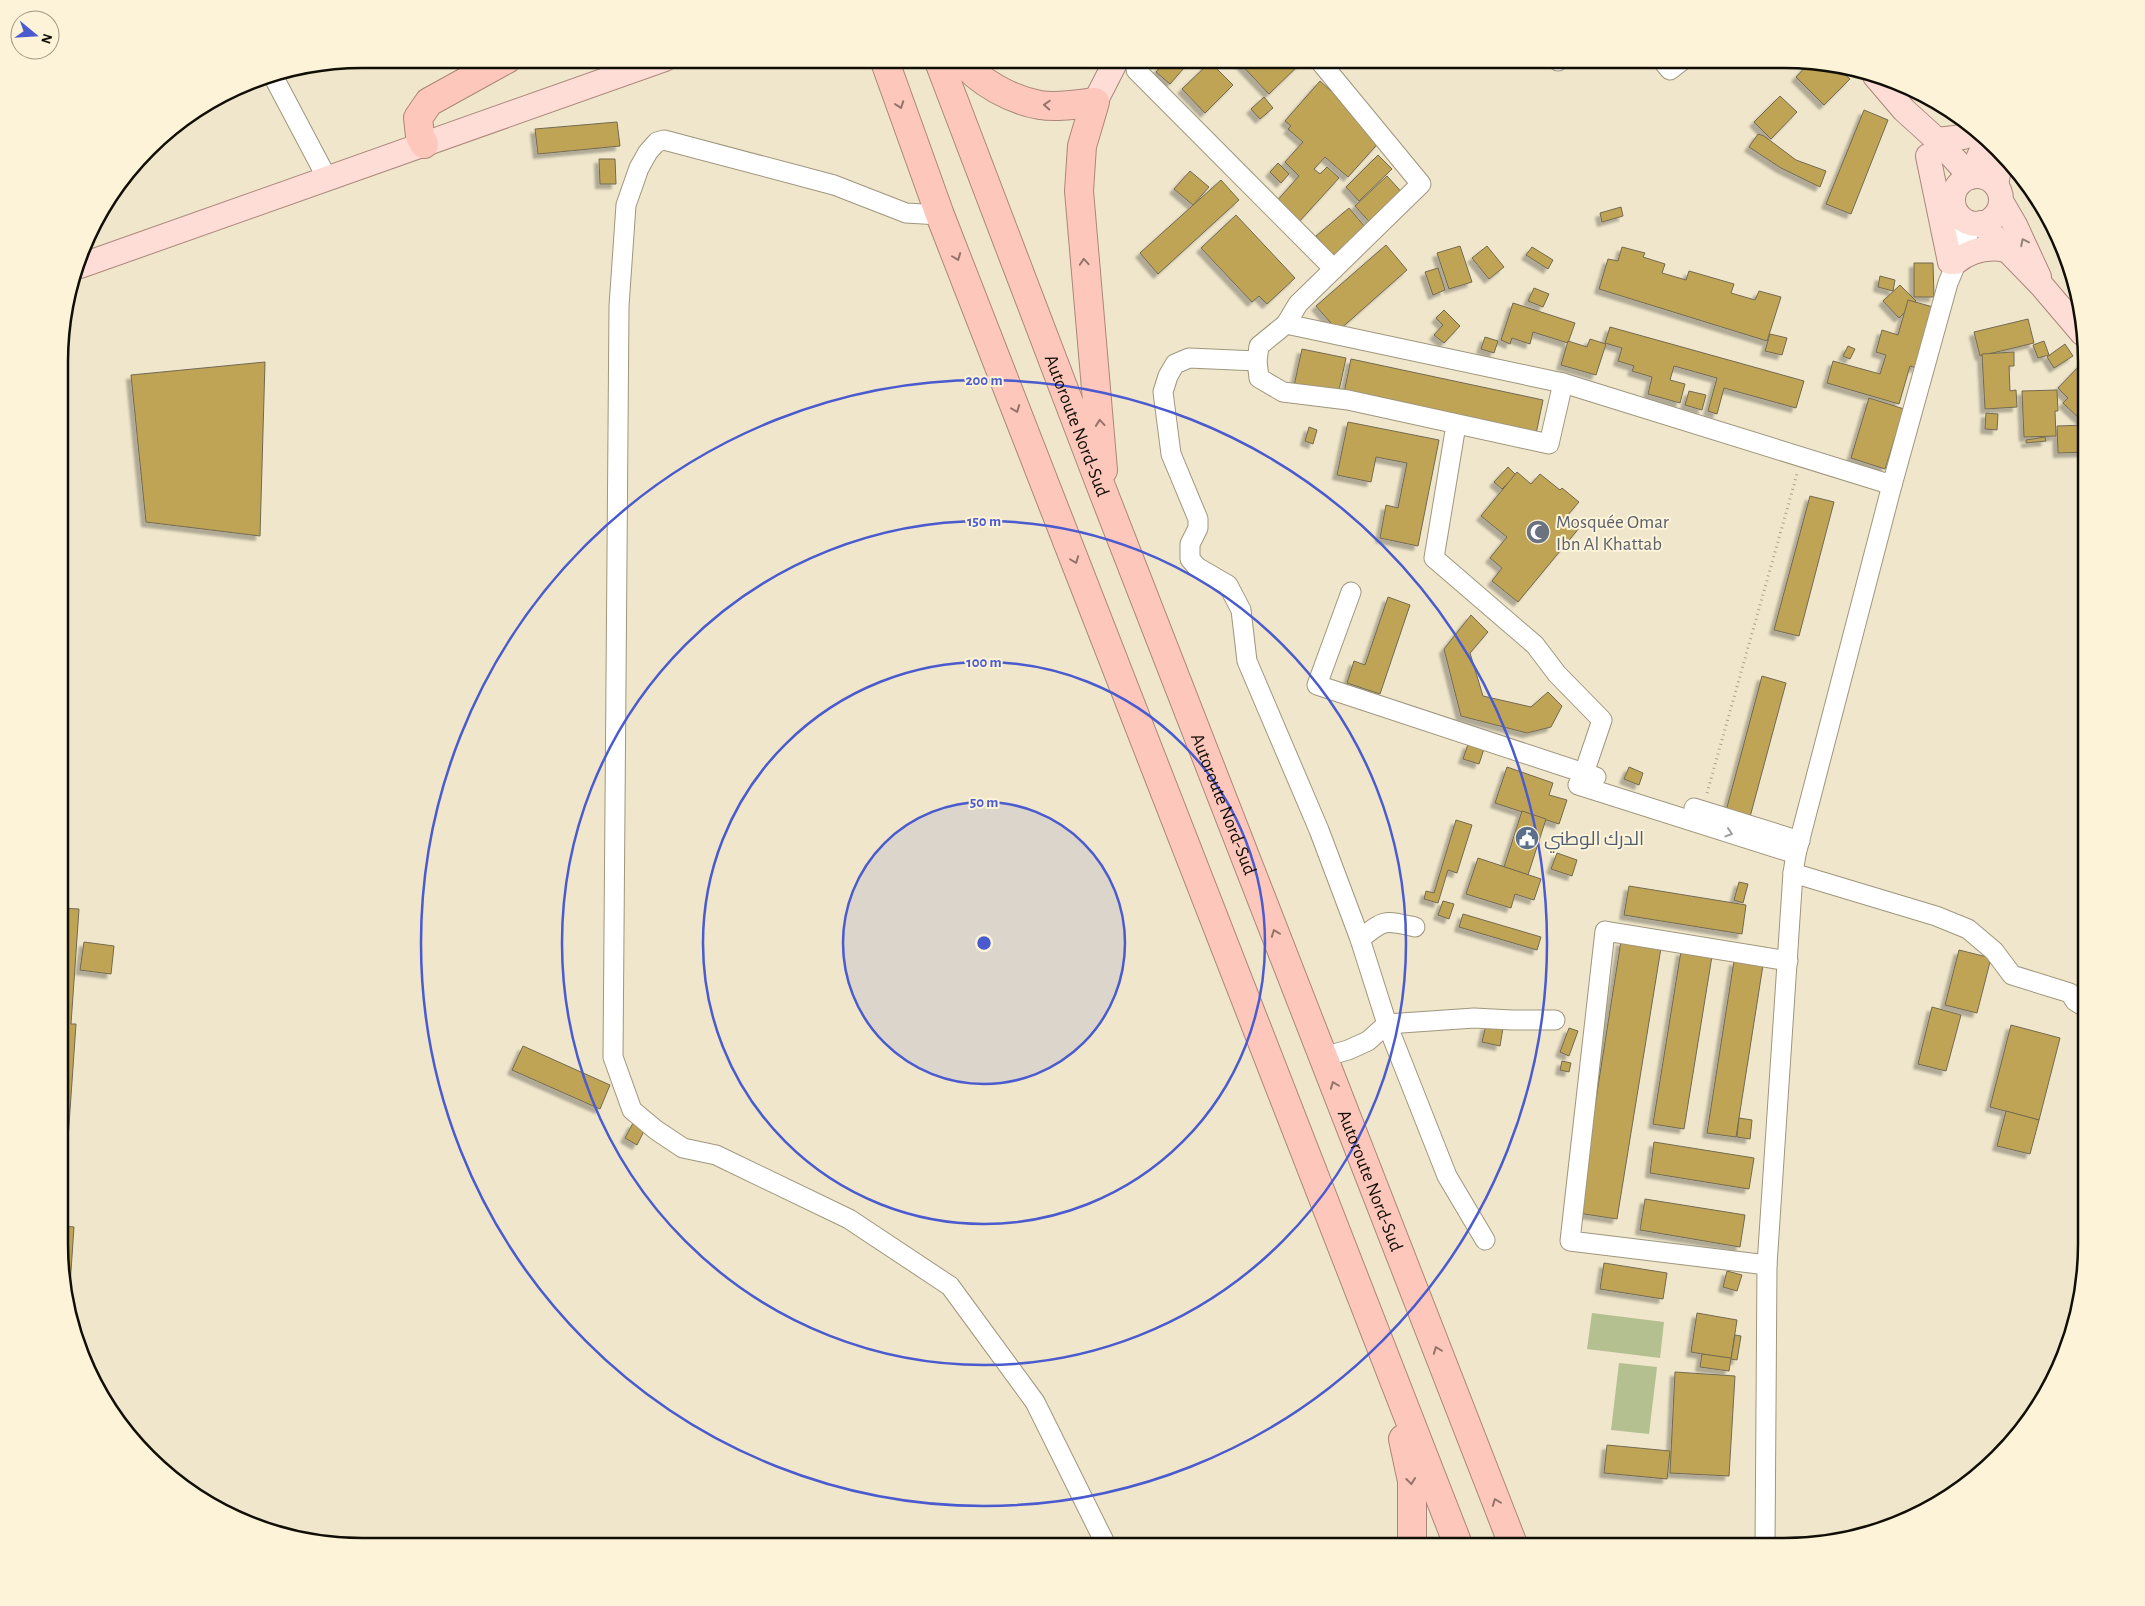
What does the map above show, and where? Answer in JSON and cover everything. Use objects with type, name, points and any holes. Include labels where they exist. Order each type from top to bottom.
[{"type":"highway","points":[[424,144],[420,136],[418,118],[428,102],[490,68]]},
{"type":"highway","points":[[887,68],[940,215],[1455,1538]]},
{"type":"highway","name":"Autoroute Nord-Sud","points":[[941,68],[1102,490],[1510,1538]]},
{"type":"highway","points":[[970,68],[987,84],[1040,105],[1071,105],[1095,102],[1082,146],[1079,191],[1103,460],[1102,490]]},
{"type":"highway","points":[[1387,1364],[1412,1482],[1412,1538]]},
{"type":"main road","points":[[84,265],[328,180],[639,68]]},
{"type":"main road","points":[[1095,102],[1124,68]]},
{"type":"main road","points":[[1881,84],[1904,110],[1932,148],[1966,214],[2042,286],[2075,325]]},
{"type":"main road","points":[[1932,148],[1970,135]]},
{"type":"main road","points":[[1966,214],[1995,216],[1977,162],[1984,147]]},
{"type":"main road","points":[[1932,148],[1985,185],[2030,255],[2042,286]]},
{"type":"main road","points":[[1932,148],[1951,269],[1980,249],[1997,248],[2006,250]]},
{"type":"main road","points":[[1985,185],[1999,162]]},
{"type":"main road","points":[[1966,214],[1959,185],[1985,185]]},
{"type":"street","points":[[1135,68],[1334,269]]},
{"type":"street","points":[[1325,68],[1421,184],[1298,304],[1286,324],[1259,346],[1257,361],[1259,378],[1283,392],[1348,400],[1549,444],[1563,382]]},
{"type":"street","points":[[276,81],[328,180]]},
{"type":"street","points":[[940,215],[906,213],[834,185],[664,140],[657,142],[648,152],[639,168],[626,205],[619,306],[613,1057],[632,1110],[656,1130],[683,1148],[716,1155],[849,1219],[950,1286],[1035,1402],[1103,1538]]},
{"type":"street","points":[[1764,1538],[1767,1265],[1793,873],[1892,485],[1966,214]]},
{"type":"street","points":[[1286,324],[1563,382],[1892,485]]},
{"type":"street","points":[[1257,361],[1189,358],[1175,364],[1168,376],[1163,392],[1171,454],[1198,519],[1198,528],[1190,544],[1189,555],[1197,567],[1228,585],[1241,610],[1247,661],[1319,830],[1360,939],[1387,1024],[1447,1176],[1485,1240]]},
{"type":"street","points":[[1456,425],[1434,558],[1535,645],[1558,674],[1602,720],[1578,785],[1798,848]]},
{"type":"street","points":[[1352,592],[1317,685],[1702,811],[1798,848]]},
{"type":"street","points":[[1793,873],[1936,916],[1968,929],[1994,951],[2012,975],[2070,993],[2078,1002]]},
{"type":"street","points":[[1360,939],[1380,923],[1393,922],[1415,927]]},
{"type":"street","points":[[1767,1265],[1570,1241],[1606,932],[1788,961]]},
{"type":"street","points":[[1323,1057],[1348,1050],[1368,1041],[1387,1024],[1474,1018],[1555,1020]]},
{"type":"path","points":[[1702,811],[1802,457]]},
{"type":"green space","points":[[1592,1313],[1664,1322],[1660,1358],[1587,1349]]},
{"type":"green space","points":[[1619,1363],[1657,1367],[1649,1434],[1611,1430]]},
{"type":"building","points":[[1159,68],[1184,68],[1170,84],[1156,72]]},
{"type":"building","points":[[1204,68],[1216,68],[1233,85],[1205,113],[1182,89]]},
{"type":"building","points":[[1244,68],[1296,68],[1269,94]]},
{"type":"building","points":[[1804,68],[1841,73],[1850,79],[1824,105],[1796,77]]},
{"type":"building","points":[[1320,81],[1383,138],[1348,177],[1325,157],[1314,169],[1320,174],[1327,167],[1339,178],[1298,223],[1276,202],[1299,176],[1285,162],[1303,142],[1288,129],[1291,126],[1285,121]]},
{"type":"building","points":[[1780,96],[1797,112],[1771,139],[1754,122]]},
{"type":"building","points":[[1264,97],[1273,108],[1260,119],[1251,109]]},
{"type":"building","points":[[1864,110],[1888,120],[1851,214],[1826,204]]},
{"type":"building","points":[[617,122],[620,146],[538,154],[535,129]]},
{"type":"building","points":[[1758,134],[1764,136],[1796,160],[1826,171],[1820,187],[1781,168],[1749,147]]},
{"type":"building","points":[[1378,155],[1392,169],[1359,201],[1346,187]]},
{"type":"building","points":[[599,159],[615,159],[616,184],[600,184]]},
{"type":"building","points":[[1278,163],[1289,174],[1281,183],[1270,172]]},
{"type":"building","points":[[1190,171],[1209,187],[1193,205],[1174,189]]},
{"type":"building","points":[[1387,176],[1407,198],[1375,228],[1355,206]]},
{"type":"building","points":[[1221,180],[1239,200],[1158,274],[1140,253]]},
{"type":"building","points":[[1621,207],[1623,216],[1602,222],[1600,213]]},
{"type":"building","points":[[1349,208],[1370,233],[1337,261],[1316,236]]},
{"type":"building","points":[[1236,215],[1295,278],[1267,304],[1259,296],[1252,302],[1201,248]]},
{"type":"building","points":[[1386,245],[1407,270],[1338,331],[1316,306]]},
{"type":"building","points":[[1460,246],[1472,282],[1449,289],[1437,253]]},
{"type":"building","points":[[1487,246],[1504,267],[1489,279],[1472,258]]},
{"type":"building","points":[[1532,247],[1553,260],[1548,269],[1526,255]]},
{"type":"building","points":[[1622,247],[1645,253],[1643,257],[1665,264],[1662,273],[1686,280],[1689,271],[1734,284],[1731,293],[1755,300],[1759,291],[1781,297],[1767,341],[1599,289],[1608,259],[1618,261]]},
{"type":"building","points":[[1914,263],[1933,263],[1934,297],[1914,297]]},
{"type":"building","points":[[1438,268],[1445,290],[1433,295],[1425,272]]},
{"type":"building","points":[[1880,276],[1895,280],[1893,291],[1878,287]]},
{"type":"building","points":[[1900,285],[1916,301],[1899,318],[1883,301]]},
{"type":"building","points":[[1534,288],[1549,294],[1543,307],[1528,301]]},
{"type":"building","points":[[1908,300],[1933,307],[1916,368],[1910,366],[1899,404],[1827,383],[1833,361],[1880,374],[1886,355],[1876,352],[1882,330],[1898,335]]},
{"type":"building","points":[[1513,303],[1575,323],[1568,343],[1533,332],[1530,344],[1512,338],[1510,344],[1501,340]]},
{"type":"building","points":[[1444,310],[1460,326],[1444,343],[1434,335],[1443,325],[1436,318]]},
{"type":"building","points":[[2028,319],[2034,343],[1980,356],[1974,332]]},
{"type":"building","points":[[1610,327],[1804,381],[1796,408],[1724,388],[1717,414],[1708,411],[1717,378],[1674,366],[1670,380],[1685,384],[1680,403],[1648,394],[1652,377],[1632,371],[1634,366],[1618,361],[1622,348],[1605,343]]},
{"type":"building","points":[[1770,334],[1787,338],[1782,355],[1765,351]]},
{"type":"building","points":[[1485,337],[1498,341],[1494,353],[1481,349]]},
{"type":"building","points":[[1590,339],[1606,344],[1596,375],[1561,365],[1568,341],[1587,347]]},
{"type":"building","points":[[2044,341],[2049,355],[2038,358],[2033,345]]},
{"type":"building","points":[[2065,344],[2073,356],[2054,368],[2047,357]]},
{"type":"building","points":[[1848,346],[1855,349],[1850,359],[1843,356]]},
{"type":"building","points":[[1302,349],[1346,358],[1338,395],[1294,386]]},
{"type":"building","points":[[2014,352],[2014,366],[2009,366],[2010,391],[2016,390],[2017,407],[1985,409],[1982,354]]},
{"type":"building","points":[[1351,359],[1543,400],[1536,434],[1344,393]]},
{"type":"building","points":[[265,362],[260,536],[146,522],[131,375]]},
{"type":"building","points":[[2078,367],[2078,417],[2063,403],[2068,398],[2058,388]]},
{"type":"building","points":[[2057,390],[2058,411],[2055,411],[2056,436],[2024,437],[2022,391]]},
{"type":"building","points":[[1689,391],[1706,395],[1702,410],[1685,405]]},
{"type":"building","points":[[1869,398],[1904,409],[1885,469],[1851,458]]},
{"type":"building","points":[[1986,413],[1998,414],[1997,430],[1985,429]]},
{"type":"building","points":[[1348,422],[1439,440],[1418,546],[1380,538],[1386,505],[1398,508],[1407,463],[1376,457],[1371,482],[1337,475]]},
{"type":"building","points":[[2078,425],[2078,452],[2058,453],[2057,426]]},
{"type":"building","points":[[1309,427],[1317,430],[1313,444],[1305,441]]},
{"type":"building","points":[[2045,437],[2046,441],[2026,443],[2026,440]]},
{"type":"building","points":[[1508,467],[1516,475],[1502,489],[1494,482]]},
{"type":"building","name":"Mosquée Omar Ibn Al Khattab","points":[[1517,472],[1531,484],[1540,474],[1579,502],[1567,516],[1580,527],[1518,602],[1492,581],[1502,568],[1490,558],[1507,537],[1481,516]]},
{"type":"building","points":[[1810,496],[1834,502],[1799,636],[1774,630]]},
{"type":"building","points":[[1388,597],[1410,605],[1380,694],[1347,683],[1354,661],[1365,665]]},
{"type":"building","points":[[1471,615],[1488,632],[1470,653],[1483,696],[1531,707],[1548,692],[1562,706],[1551,727],[1527,733],[1461,716],[1444,649]]},
{"type":"building","points":[[1762,676],[1786,683],[1750,817],[1726,811]]},
{"type":"building","points":[[1468,744],[1484,749],[1479,764],[1463,759]]},
{"type":"building","points":[[1507,767],[1553,783],[1549,795],[1567,800],[1559,824],[1495,803]]},
{"type":"building","points":[[1629,767],[1643,773],[1639,785],[1624,779]]},
{"type":"building","points":[[1522,811],[1546,819],[1528,875],[1504,867]]},
{"type":"building","points":[[1456,820],[1472,825],[1457,873],[1448,870],[1438,903],[1424,899],[1426,891],[1434,893]]},
{"type":"building","points":[[1557,853],[1577,860],[1572,876],[1551,869]]},
{"type":"building","points":[[1478,858],[1541,879],[1534,900],[1515,894],[1511,908],[1466,894]]},
{"type":"building","points":[[1739,882],[1748,884],[1743,903],[1734,900]]},
{"type":"building","points":[[1629,886],[1746,905],[1742,934],[1624,915]]},
{"type":"building","points":[[1443,901],[1454,904],[1449,919],[1438,915]]},
{"type":"building","points":[[68,908],[79,909],[71,1024],[76,1024],[68,1139]]},
{"type":"building","points":[[1463,914],[1541,937],[1537,950],[1459,927]]},
{"type":"building","points":[[1621,941],[1661,948],[1617,1219],[1578,1213]]},
{"type":"building","points":[[84,942],[114,946],[111,974],[80,970]]},
{"type":"building","points":[[1959,950],[1991,958],[1977,1013],[1945,1005]]},
{"type":"building","points":[[1681,951],[1712,956],[1684,1129],[1653,1124]]},
{"type":"building","points":[[1734,961],[1763,965],[1736,1137],[1707,1133]]},
{"type":"building","points":[[1932,1007],[1961,1015],[1946,1071],[1918,1064]]},
{"type":"building","points":[[1486,1025],[1503,1028],[1500,1046],[1482,1042]]},
{"type":"building","points":[[2011,1025],[2060,1038],[2039,1120],[1990,1107]]},
{"type":"building","points":[[1569,1028],[1578,1031],[1569,1056],[1560,1052]]},
{"type":"building","points":[[523,1046],[610,1085],[600,1109],[512,1070]]},
{"type":"building","points":[[1562,1061],[1571,1063],[1569,1072],[1560,1070]]},
{"type":"building","points":[[2006,1111],[2039,1120],[2030,1154],[1997,1146]]},
{"type":"building","points":[[1739,1118],[1752,1120],[1750,1139],[1737,1137]]},
{"type":"building","points":[[633,1123],[645,1129],[637,1145],[625,1138]]},
{"type":"building","points":[[1654,1142],[1754,1158],[1749,1189],[1650,1173]]},
{"type":"building","points":[[1645,1199],[1745,1215],[1740,1247],[1640,1230]]},
{"type":"building","points":[[68,1226],[74,1227],[70,1284]]},
{"type":"building","points":[[1604,1263],[1667,1273],[1663,1299],[1600,1289]]},
{"type":"building","points":[[1727,1271],[1742,1275],[1737,1291],[1723,1287]]},
{"type":"building","points":[[1697,1313],[1737,1320],[1731,1359],[1691,1352]]},
{"type":"building","points":[[1735,1335],[1741,1336],[1737,1360],[1731,1359]]},
{"type":"building","points":[[1702,1354],[1731,1358],[1729,1371],[1700,1367]]},
{"type":"building","points":[[1675,1372],[1735,1376],[1729,1476],[1670,1473]]},
{"type":"building","points":[[1607,1445],[1670,1451],[1667,1479],[1604,1473]]},
{"type":"place","name":"Mosquée Omar Ibn Al Khattab","points":[[1538,532]]},
{"type":"place","name":"الدرك الوطني","points":[[1527,838]]}]
